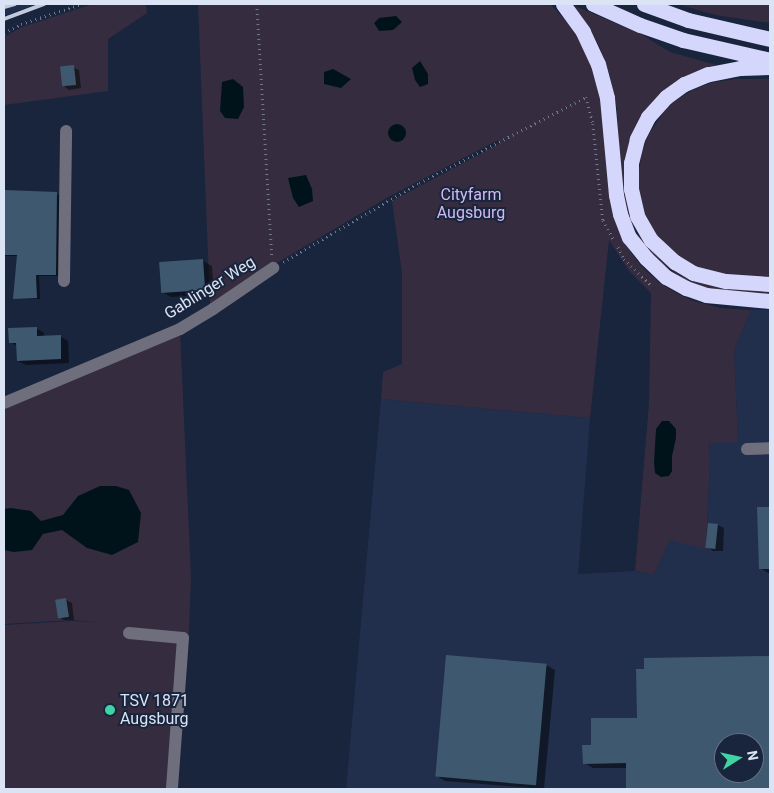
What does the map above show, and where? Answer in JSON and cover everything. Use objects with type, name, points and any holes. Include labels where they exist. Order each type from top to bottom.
[{"type":"highway","points":[[563,4],[583,32],[598,64],[607,98],[616,195],[620,214],[629,237],[646,258],[666,277],[686,288],[706,296],[770,301]]},
{"type":"highway","points":[[593,4],[640,25],[683,40],[770,60]]},
{"type":"highway","points":[[644,4],[688,20],[770,39]]},
{"type":"highway","points":[[770,66],[740,68],[708,74],[684,84],[666,97],[648,117],[637,139],[631,163],[631,189],[637,216],[651,240],[674,262],[693,272],[726,281],[770,284]]},
{"type":"lane","points":[[64,281],[66,131]]},
{"type":"lane","name":"Gablinger Weg","points":[[4,403],[180,328],[213,309],[273,268]]},
{"type":"lane","points":[[747,449],[770,448]]},
{"type":"lane","points":[[129,633],[183,638],[172,789]]},
{"type":"path","points":[[4,33],[21,24],[82,4]]},
{"type":"path","name":"Gablinger Weg","points":[[257,4],[273,268]]},
{"type":"path","points":[[273,268],[420,183],[586,97]]},
{"type":"shaded area","points":[[4,4],[37,4],[4,16]]},
{"type":"shaded area","points":[[396,16],[402,22],[393,30],[379,31],[374,23],[379,18]]},
{"type":"shaded area","points":[[420,61],[428,74],[428,84],[420,87],[415,80],[412,68]]},
{"type":"shaded area","points":[[333,69],[351,79],[341,88],[324,84],[324,72]]},
{"type":"shaded area","points":[[233,79],[243,87],[244,107],[238,119],[225,118],[220,111],[222,82]]},
{"type":"shaded area","points":[[397,124],[403,127],[406,133],[403,139],[397,142],[391,139],[388,133],[391,127]]},
{"type":"shaded area","points":[[306,175],[312,189],[313,201],[299,207],[293,198],[288,178]]},
{"type":"shaded area","points":[[751,310],[770,310],[770,789],[346,789],[381,399],[590,418],[578,574],[635,571],[654,574],[670,540],[706,548],[709,442],[738,441],[734,350]]},
{"type":"shaded area","points":[[662,421],[669,421],[676,429],[676,438],[672,456],[672,471],[669,476],[661,477],[655,473],[654,462],[656,429]]},
{"type":"shaded area","points":[[100,486],[116,486],[129,490],[141,513],[138,542],[112,555],[87,548],[62,530],[43,534],[32,550],[14,552],[4,550],[4,509],[11,508],[31,511],[41,521],[63,515],[78,496]]},
{"type":"green space","points":[[93,4],[146,4],[147,13],[108,39],[108,91],[4,105],[4,37],[22,27]]},
{"type":"green space","name":"Cityfarm Augsburg","points":[[198,4],[550,4],[570,25],[586,53],[599,86],[620,234],[632,254],[642,267],[660,283],[693,301],[721,308],[751,310],[734,350],[738,442],[709,443],[706,549],[670,540],[654,574],[635,571],[649,403],[651,293],[629,271],[609,240],[590,418],[381,399],[383,372],[402,364],[402,273],[392,201],[499,144],[498,140],[390,196],[275,264],[210,306]]},
{"type":"green space","points":[[570,4],[641,34],[670,52],[716,65],[650,106],[628,203],[692,279],[735,289],[770,291],[770,295],[707,288],[689,282],[661,263],[641,240],[625,205],[621,182],[617,109],[610,76],[599,45],[581,16]]},
{"type":"green space","points":[[678,4],[770,4],[770,23],[715,15]]},
{"type":"green space","points":[[735,79],[770,79],[770,277],[738,277],[702,270],[685,261],[665,247],[646,219],[639,192],[639,171],[642,152],[649,134],[664,112],[675,101],[689,92],[710,83]]},
{"type":"green space","points":[[180,329],[191,578],[189,629],[175,789],[4,789],[4,625],[73,621],[104,623],[72,620],[4,624],[4,403]]},
{"type":"building","points":[[74,65],[76,85],[62,86],[60,66]]},
{"type":"building","points":[[4,190],[57,192],[56,275],[36,275],[37,298],[13,299],[17,255],[4,255]]},
{"type":"building","points":[[203,259],[205,290],[161,293],[159,262]]},
{"type":"building","points":[[37,327],[37,336],[61,335],[61,359],[17,361],[16,343],[9,343],[8,328]]},
{"type":"building","points":[[757,507],[770,507],[770,569],[759,569]]},
{"type":"building","points":[[708,523],[718,524],[715,549],[705,548]]},
{"type":"building","points":[[66,598],[69,617],[58,618],[55,600]]},
{"type":"building","points":[[446,655],[547,664],[536,785],[435,777]]},
{"type":"building","points":[[770,656],[770,789],[626,789],[626,763],[583,764],[582,745],[591,745],[591,718],[637,718],[636,669],[644,669],[644,658]]},
{"type":"railway","points":[[4,7],[15,4]]},
{"type":"railway","points":[[4,19],[44,4]]},
{"type":"place","name":"TSV 1871 Augsburg","points":[[110,710]]}]
